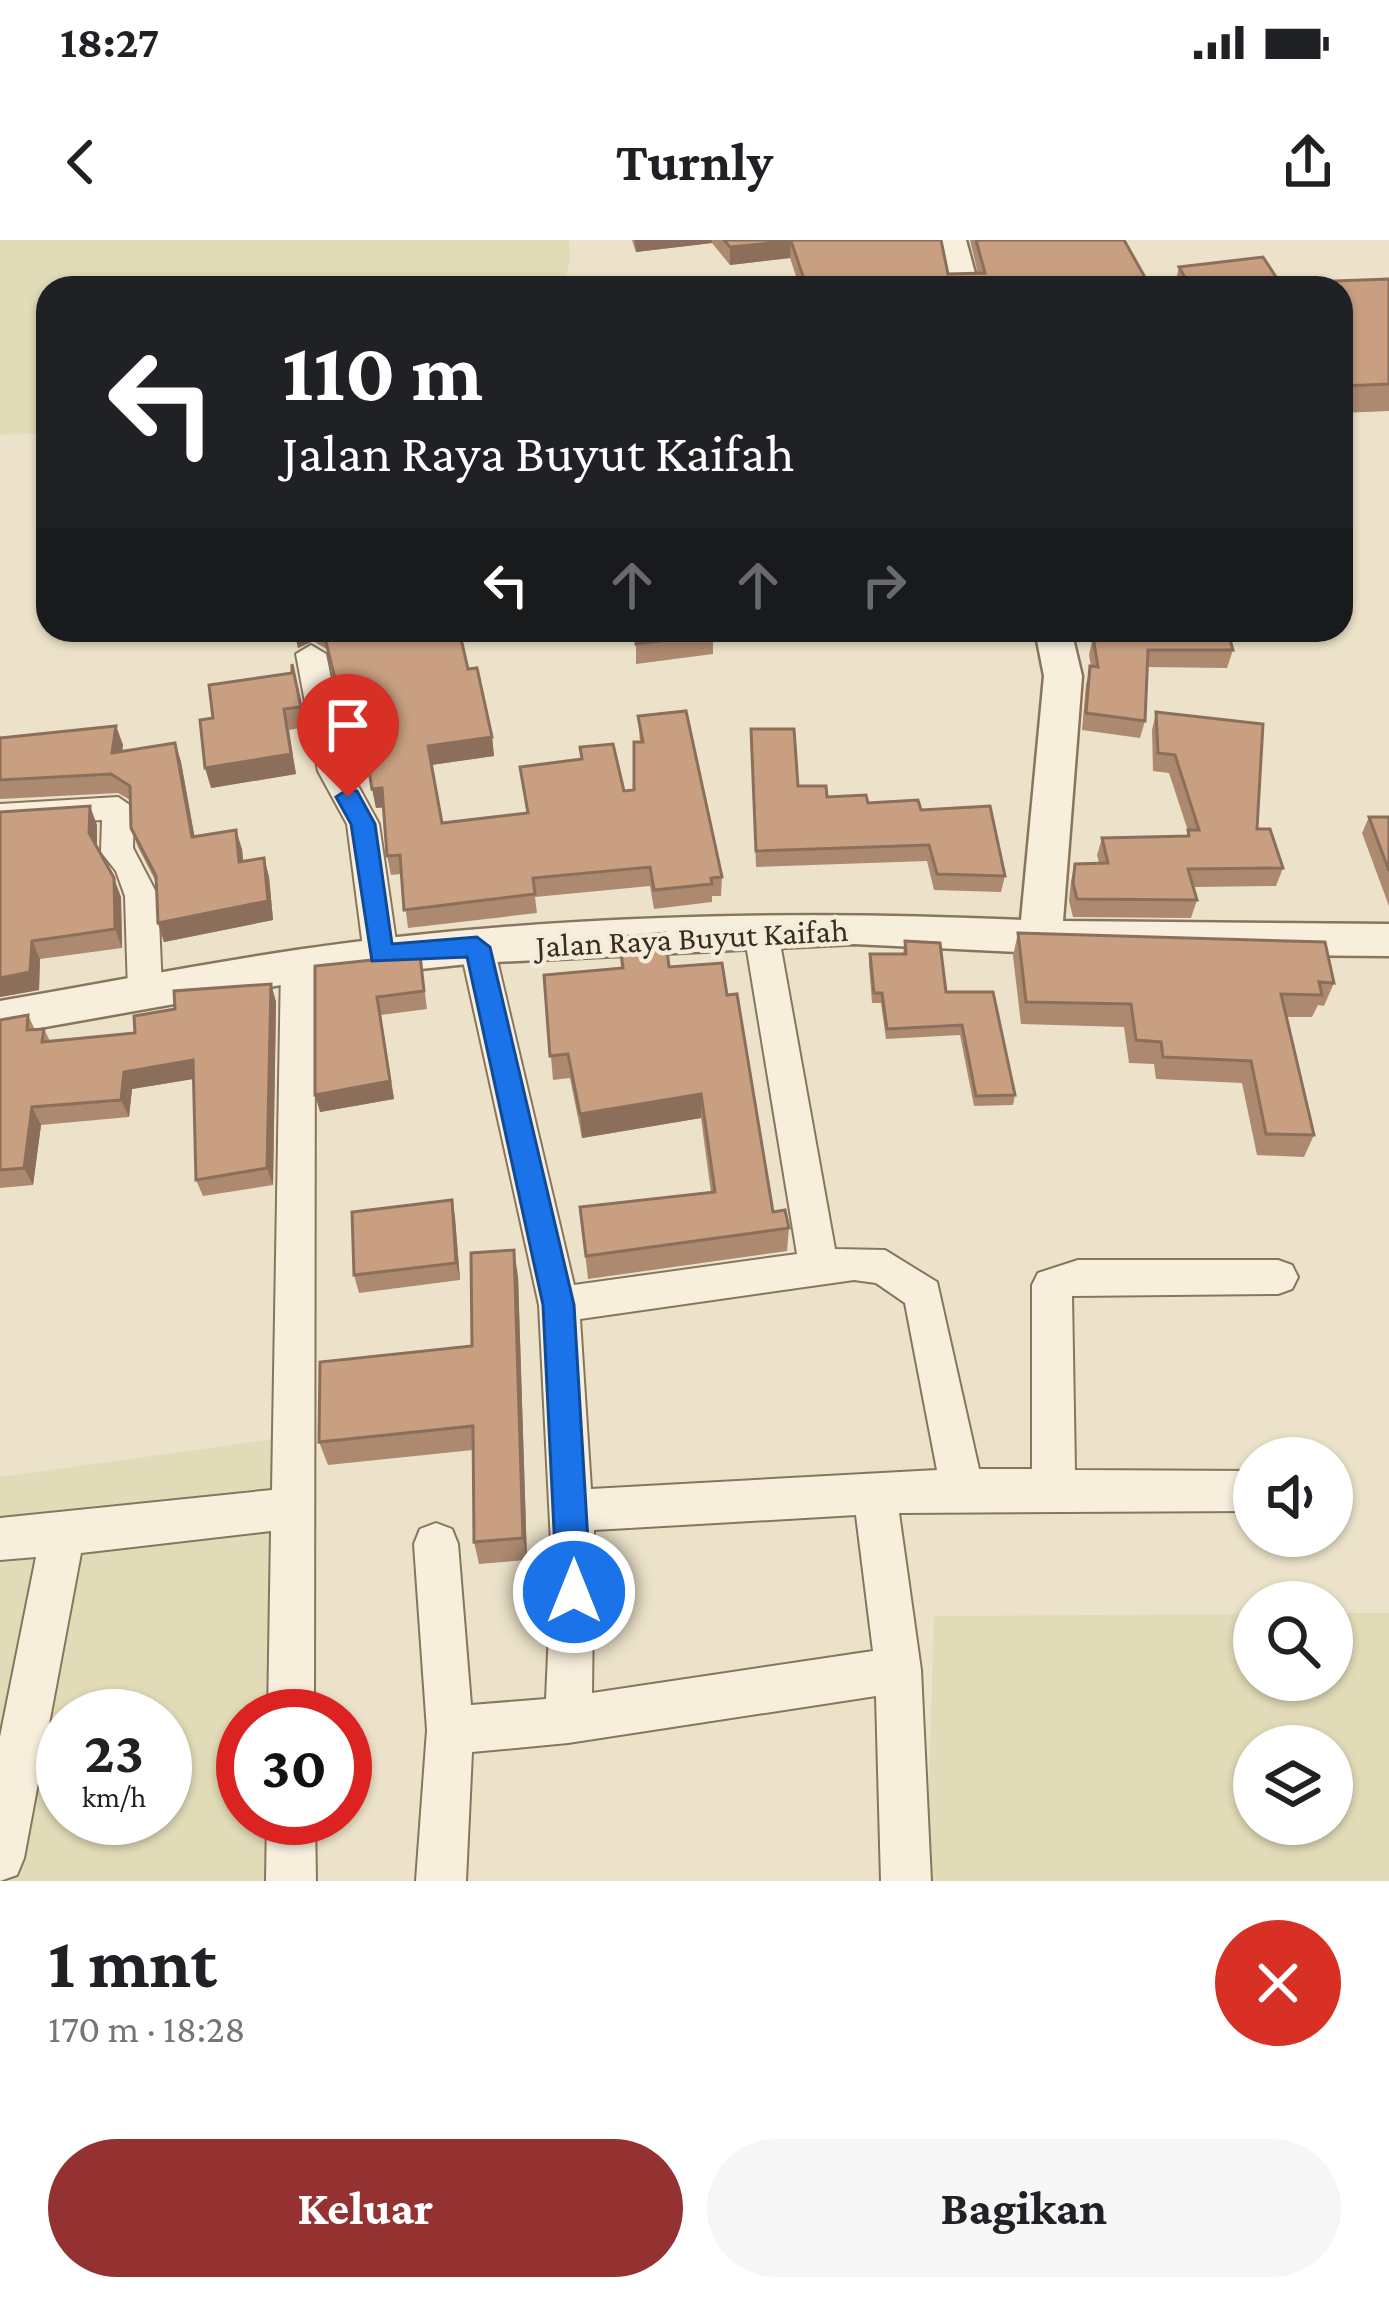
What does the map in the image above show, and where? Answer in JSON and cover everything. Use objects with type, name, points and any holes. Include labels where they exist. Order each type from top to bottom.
[{"type":"street","points":[[952,240],[961,276]]},
{"type":"street","points":[[1041,937],[1063,676],[1056,642]]},
{"type":"street","points":[[310,654],[334,771],[363,824],[381,955]]},
{"type":"street","points":[[0,815],[118,808],[117,852],[132,864],[140,884],[145,991]]},
{"type":"street","name":"Jalan Raya Buyut Kaifah","points":[[0,1018],[298,966],[477,947],[854,928],[1041,937],[1389,940]]},
{"type":"street","points":[[761,932],[818,1264]]},
{"type":"street","points":[[477,947],[559,1305],[573,1511],[568,1720]]},
{"type":"street","points":[[291,1689],[298,966]]},
{"type":"street","points":[[559,1305],[818,1264],[885,1267],[923,1294],[962,1489]]},
{"type":"street","points":[[1054,1489],[1052,1285],[1078,1277],[1278,1277]]},
{"type":"street","points":[[573,1511],[962,1489],[1233,1491]]},
{"type":"street","points":[[875,1493],[898,1670],[906,1881]]},
{"type":"street","points":[[0,1539],[291,1508]]},
{"type":"street","points":[[0,1858],[63,1534]]},
{"type":"street","points":[[436,1544],[451,1730],[441,1881]]},
{"type":"street","points":[[451,1730],[568,1720],[898,1670]]},
{"type":"street","points":[[291,1845],[291,1881]]},
{"type":"shaded area","points":[[0,240],[569,240],[566,276],[36,276],[36,434],[0,435]]},
{"type":"shaded area","points":[[282,1438],[286,1689],[216,1689],[216,1845],[287,1845],[288,1881],[0,1881],[0,1477]]},
{"type":"shaded area","points":[[1353,1613],[1389,1613],[1389,1881],[926,1881],[934,1616],[1233,1614],[1233,1701],[1353,1701]]},
{"type":"building","points":[[724,240],[941,240],[948,274],[985,273],[976,240],[1124,240],[1144,276],[803,276],[791,241],[730,247]]},
{"type":"building","points":[[1263,257],[1275,276],[1184,276],[1179,267]]},
{"type":"building","points":[[1389,279],[1389,384],[1353,386],[1353,280]]},
{"type":"building","points":[[326,642],[462,642],[468,669],[477,668],[492,737],[428,746],[442,823],[528,813],[520,767],[582,759],[580,747],[613,744],[624,791],[634,790],[634,742],[643,742],[638,716],[686,711],[722,877],[711,878],[712,884],[654,890],[650,867],[533,878],[535,894],[404,910],[400,855],[387,856],[382,788],[372,789],[366,752],[358,753],[352,702],[341,703]]},
{"type":"building","points":[[1094,642],[1231,642],[1233,650],[1148,650],[1145,721],[1086,713],[1090,666],[1098,667]]},
{"type":"building","points":[[292,664],[301,707],[284,709],[291,754],[205,768],[200,720],[213,718],[209,685],[292,673]]},
{"type":"building","points":[[1156,712],[1263,724],[1257,829],[1270,829],[1283,868],[1188,869],[1197,900],[1077,899],[1075,864],[1108,863],[1102,838],[1189,836],[1188,830],[1199,830],[1175,755],[1158,753]]},
{"type":"building","points":[[116,726],[112,753],[175,743],[192,837],[236,830],[239,862],[264,858],[268,901],[158,923],[156,876],[131,828],[130,786],[111,774],[0,780],[0,738]]},
{"type":"building","points":[[751,729],[794,729],[798,786],[826,786],[827,797],[866,795],[868,803],[918,800],[921,810],[990,806],[1005,876],[937,874],[929,845],[756,851]]},
{"type":"building","points":[[90,806],[89,833],[114,878],[115,929],[32,941],[30,972],[0,978],[0,812]]},
{"type":"building","points":[[1369,817],[1389,817],[1389,871]]},
{"type":"building","points":[[665,933],[669,967],[722,963],[727,995],[737,994],[773,1212],[785,1210],[789,1228],[586,1256],[580,1207],[715,1192],[701,1094],[580,1114],[568,1054],[550,1056],[544,975],[623,968],[619,937]]},
{"type":"building","points":[[1018,933],[1325,942],[1334,983],[1319,982],[1322,995],[1281,994],[1314,1135],[1266,1134],[1251,1061],[1163,1057],[1161,1042],[1136,1040],[1131,1004],[1026,1002]]},
{"type":"building","points":[[905,941],[940,943],[946,992],[993,992],[1015,1095],[976,1096],[962,1025],[887,1029],[882,993],[874,993],[870,954],[906,954]]},
{"type":"building","points":[[420,955],[424,991],[377,997],[390,1081],[315,1095],[315,966]]},
{"type":"building","points":[[271,984],[267,1168],[196,1180],[193,1060],[124,1072],[121,1100],[32,1107],[24,1168],[0,1170],[0,1020],[28,1015],[27,1030],[44,1029],[42,1042],[135,1033],[134,1016],[175,1009],[174,991]]},
{"type":"building","points":[[452,1200],[456,1263],[354,1275],[352,1212]]},
{"type":"building","points":[[514,1250],[523,1538],[474,1542],[473,1426],[319,1442],[320,1362],[472,1346],[471,1253]]},
{"type":"route","points":[[348,797],[363,824],[381,955],[477,947],[559,1305],[574,1592]]}]
